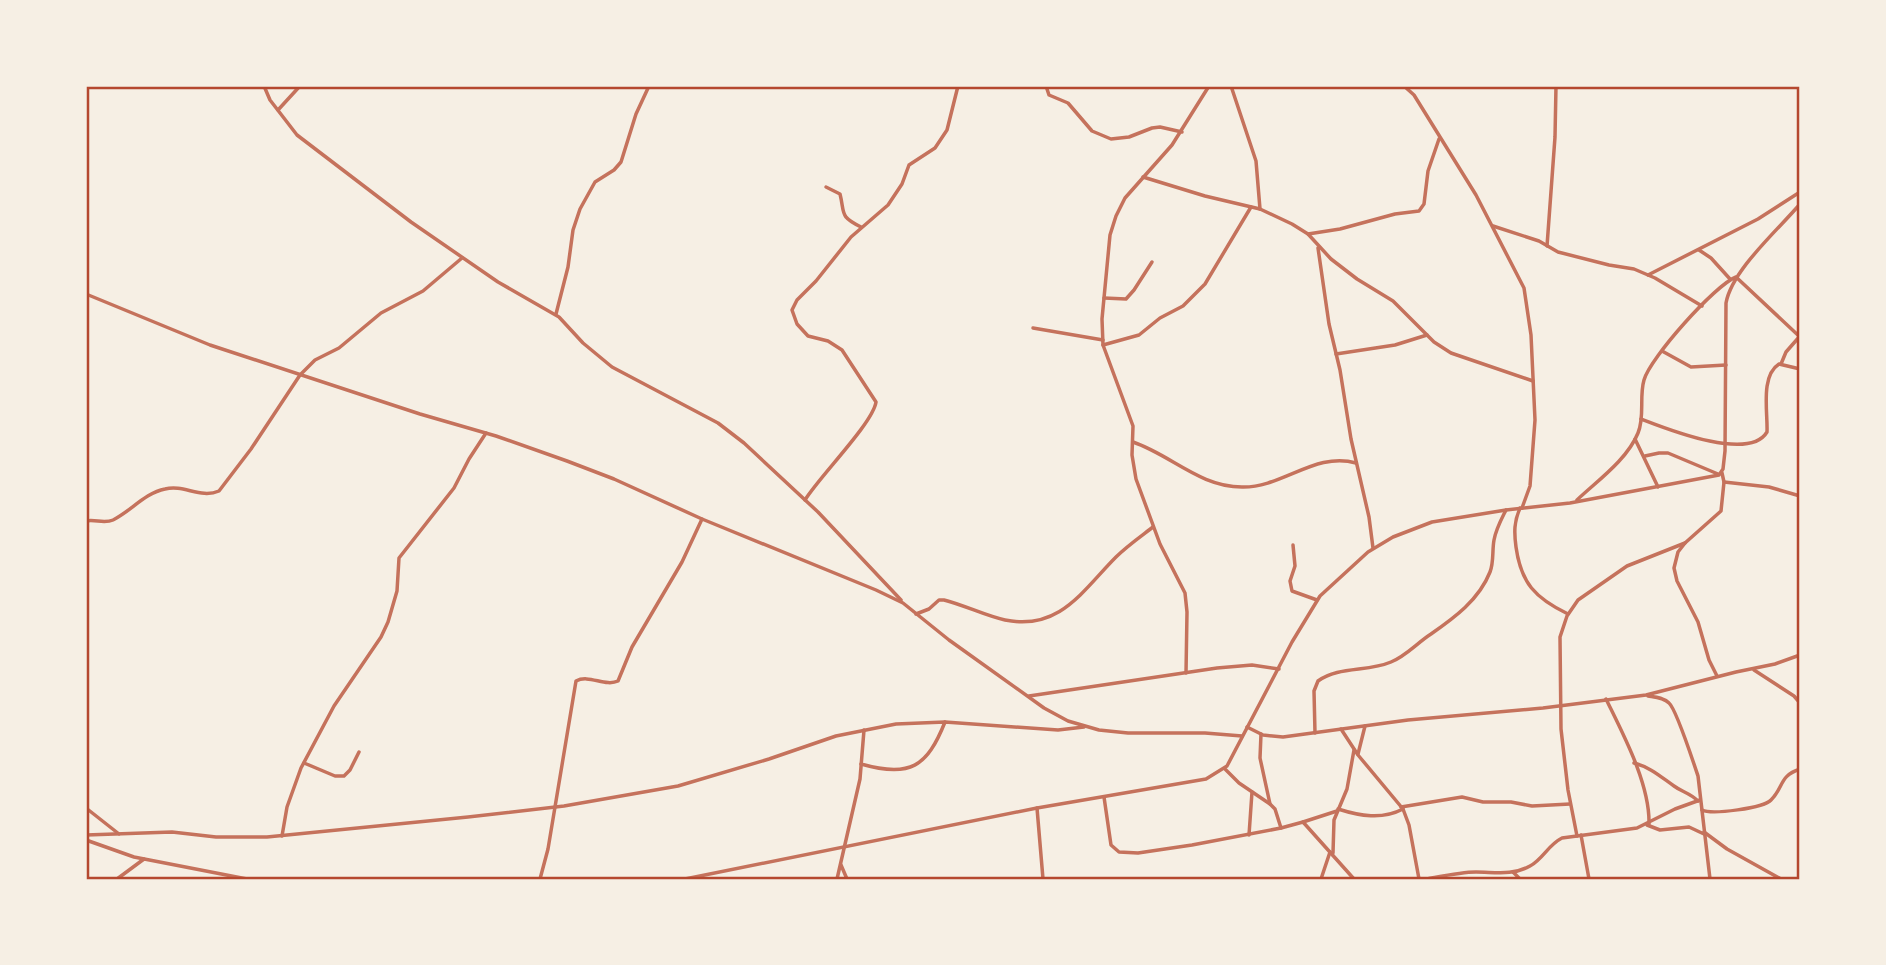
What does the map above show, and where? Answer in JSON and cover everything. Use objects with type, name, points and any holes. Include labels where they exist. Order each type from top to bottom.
[{"type":"street","points":[[264,86],[278,111],[297,135],[411,222],[509,289],[556,315],[599,358],[612,367],[730,432],[805,499],[903,603],[1052,714],[1086,726],[1128,733],[1242,736]]},
{"type":"street","points":[[278,111],[300,86]]},
{"type":"street","points":[[556,315],[568,267],[573,230],[580,209],[595,182],[621,162],[636,114],[649,86]]},
{"type":"street","points":[[805,499],[865,424],[876,401],[842,350],[828,341],[808,336],[797,324],[792,310],[797,300],[861,228],[888,205],[902,184],[909,165],[935,148],[947,130],[958,86]]},
{"type":"street","points":[[1046,86],[1049,95],[1068,103],[1092,131],[1111,139],[1129,137],[1160,127],[1182,132]]},
{"type":"street","points":[[1186,673],[1185,593],[1153,527],[1132,463],[1133,426],[1103,343],[1102,318],[1110,235],[1125,198],[1182,132],[1209,86]]},
{"type":"street","points":[[1231,86],[1256,161],[1260,209]]},
{"type":"street","points":[[1404,86],[1414,95],[1476,195],[1524,288],[1531,335],[1534,459],[1528,496],[1514,524],[1514,532],[1519,567],[1524,580],[1543,600],[1568,614]]},
{"type":"street","points":[[1547,246],[1556,86]]},
{"type":"street","points":[[1308,234],[1419,211],[1424,204],[1428,171],[1439,139]]},
{"type":"street","points":[[1143,177],[1260,209],[1292,224],[1308,234],[1359,281],[1393,301],[1427,335],[1451,353],[1533,380]]},
{"type":"street","points":[[826,187],[840,194],[845,218],[861,228]]},
{"type":"street","points":[[1648,275],[1758,219],[1800,191]]},
{"type":"street","points":[[1718,676],[1709,660],[1698,622],[1674,573],[1678,552],[1721,511],[1724,482],[1720,474],[1725,445],[1728,292],[1736,277],[1800,204]]},
{"type":"street","points":[[1033,328],[1103,343],[1139,335],[1160,318],[1183,306],[1205,284],[1251,207]]},
{"type":"street","points":[[1492,225],[1558,252],[1634,269],[1702,306]]},
{"type":"street","points":[[1318,246],[1320,269],[1373,548]]},
{"type":"street","points":[[1699,250],[1711,258],[1730,279]]},
{"type":"street","points":[[87,520],[107,522],[115,519],[144,498],[165,489],[180,489],[201,495],[219,491],[251,449],[300,374],[315,360],[339,348],[381,313],[424,291],[463,258]]},
{"type":"street","points":[[1104,298],[1126,299],[1135,290],[1152,262]]},
{"type":"street","points":[[1575,502],[1615,465],[1640,431],[1643,381],[1649,367],[1680,328],[1730,279],[1736,277]]},
{"type":"street","points":[[1641,419],[1672,432],[1725,445],[1757,441],[1764,437],[1768,423],[1767,386],[1772,369],[1781,364],[1786,352],[1800,335],[1736,277]]},
{"type":"street","points":[[86,294],[180,334],[431,418],[524,445],[614,479],[903,603]]},
{"type":"street","points":[[1336,354],[1395,345],[1427,335]]},
{"type":"street","points":[[1662,351],[1691,367],[1727,365]]},
{"type":"street","points":[[1781,364],[1800,369]]},
{"type":"street","points":[[282,837],[291,795],[304,763],[334,706],[381,637],[388,622],[397,591],[399,558],[454,488],[486,433]]},
{"type":"street","points":[[1635,439],[1658,487]]},
{"type":"street","points":[[1133,442],[1157,451],[1200,478],[1228,486],[1258,485],[1300,472],[1320,462],[1345,460],[1356,463]]},
{"type":"street","points":[[1645,456],[1668,453],[1692,465],[1720,474]]},
{"type":"street","points":[[685,879],[1037,808],[1206,779],[1224,769],[1317,600],[1373,548],[1392,537],[1430,522],[1575,502],[1720,474]]},
{"type":"street","points":[[1724,482],[1769,487],[1800,496]]},
{"type":"street","points":[[1315,733],[1314,691],[1318,681],[1331,675],[1380,666],[1402,657],[1450,622],[1469,604],[1483,587],[1490,571],[1494,539],[1506,510]]},
{"type":"street","points":[[540,879],[548,849],[576,681],[583,678],[613,684],[618,681],[632,647],[682,562],[702,519]]},
{"type":"street","points":[[916,614],[929,609],[939,600],[944,600],[1007,620],[1027,621],[1048,617],[1074,603],[1117,556],[1153,527]]},
{"type":"street","points":[[1588,879],[1570,804],[1560,729],[1560,636],[1568,614],[1578,600],[1627,566],[1685,543]]},
{"type":"street","points":[[1293,545],[1295,566],[1290,581],[1292,591],[1317,600]]},
{"type":"street","points":[[1248,727],[1261,734],[1283,737],[1646,695],[1775,664],[1800,655]]},
{"type":"street","points":[[1029,696],[1148,677],[1252,665],[1279,668]]},
{"type":"street","points":[[1753,669],[1794,696],[1800,703]]},
{"type":"street","points":[[1646,695],[1660,698],[1674,709],[1698,776],[1710,879]]},
{"type":"street","points":[[1606,699],[1634,763],[1646,799],[1648,825]]},
{"type":"street","points":[[86,837],[172,832],[230,838],[282,837],[554,807],[636,794],[705,779],[822,740],[920,721],[1058,730],[1086,726]]},
{"type":"street","points":[[861,764],[899,770],[918,765],[934,745],[945,722]]},
{"type":"street","points":[[1357,755],[1365,726]]},
{"type":"street","points":[[1341,729],[1357,755],[1402,808],[1409,824],[1419,879]]},
{"type":"street","points":[[836,879],[846,846],[861,764],[864,730]]},
{"type":"street","points":[[1261,734],[1260,758],[1270,804]]},
{"type":"street","points":[[1321,879],[1331,853],[1333,830],[1347,789],[1354,750]]},
{"type":"street","points":[[304,763],[335,776],[344,776],[359,752]]},
{"type":"street","points":[[1634,763],[1648,768],[1699,800]]},
{"type":"street","points":[[1224,769],[1275,809],[1281,828]]},
{"type":"street","points":[[1701,810],[1718,813],[1764,805],[1774,797],[1787,775],[1800,769]]},
{"type":"street","points":[[1249,835],[1252,792]]},
{"type":"street","points":[[1104,797],[1109,837],[1114,850],[1119,852],[1146,852],[1249,835],[1338,810],[1368,816],[1390,815],[1402,808],[1462,797],[1483,802],[1511,802],[1532,806],[1570,804]]},
{"type":"street","points":[[1427,879],[1476,872],[1513,872],[1530,867],[1553,842],[1579,835],[1648,825],[1675,808],[1699,800]]},
{"type":"street","points":[[86,808],[119,834]]},
{"type":"street","points":[[1037,808],[1043,879]]},
{"type":"street","points":[[1303,822],[1354,879]]},
{"type":"street","points":[[1648,825],[1660,830],[1689,827],[1704,833],[1781,879]]},
{"type":"street","points":[[86,837],[144,859],[247,879]]},
{"type":"street","points":[[117,879],[144,859]]},
{"type":"street","points":[[841,864],[847,879]]},
{"type":"street","points":[[1513,872],[1520,879]]}]
